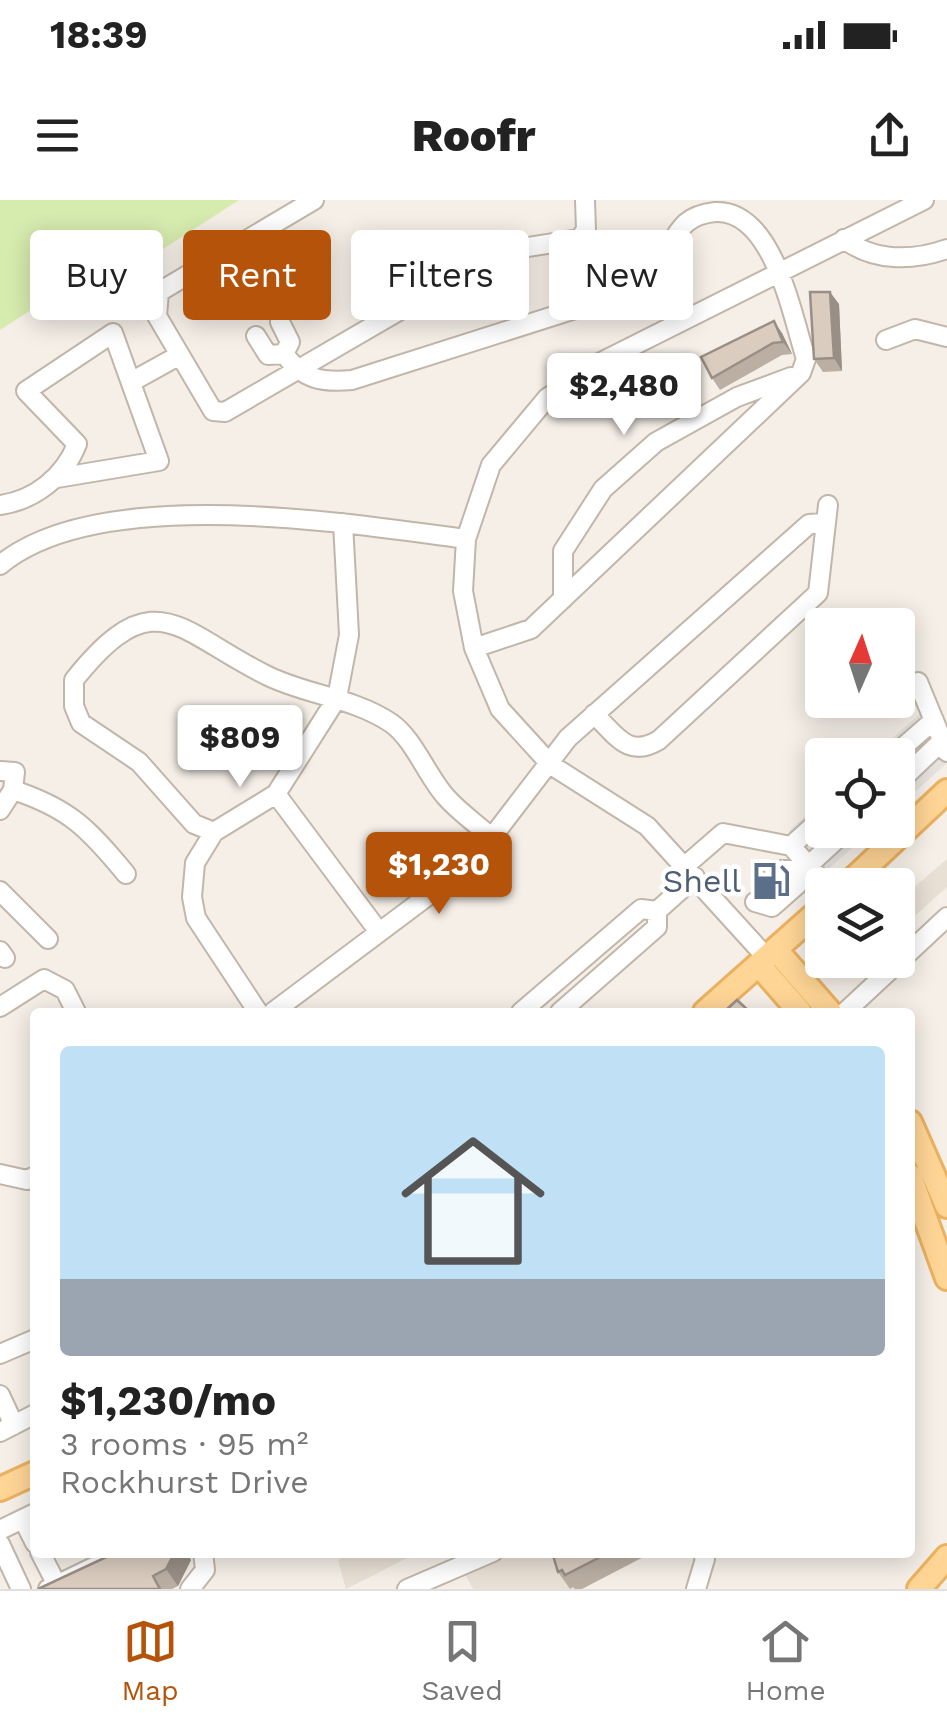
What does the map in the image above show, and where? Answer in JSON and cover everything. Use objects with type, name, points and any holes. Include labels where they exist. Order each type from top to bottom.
[{"type":"main road","points":[[864,868],[947,790]]},
{"type":"main road","points":[[710,1008],[805,924]]},
{"type":"main road","points":[[768,958],[798,1008]]},
{"type":"main road","points":[[768,958],[825,1008]]},
{"type":"main road","points":[[915,1133],[947,1206]]},
{"type":"main road","points":[[915,1190],[947,1278]]},
{"type":"main road","points":[[0,1490],[30,1476]]},
{"type":"main road","points":[[919,1589],[947,1556]]},
{"type":"street","points":[[314,200],[160,292],[157,316],[214,412],[224,412],[502,251],[579,239],[586,230],[585,200]]},
{"type":"street","points":[[768,958],[646,826],[551,765],[500,709],[474,648],[463,591],[466,539],[491,466],[547,398],[602,362],[924,200]]},
{"type":"street","points":[[284,354],[296,370],[328,382],[352,380],[585,309],[637,283],[658,263],[685,224],[707,213],[734,214],[748,221],[778,272],[806,360],[801,374],[531,629],[474,648]]},
{"type":"street","points":[[844,239],[869,253],[916,260],[947,249]]},
{"type":"street","points":[[280,322],[290,342],[284,354]]},
{"type":"street","points":[[886,340],[915,329],[947,338]]},
{"type":"street","points":[[0,505],[15,502],[56,478],[159,461],[113,333],[26,392],[77,444],[56,478]]},
{"type":"street","points":[[256,336],[268,354],[284,354]]},
{"type":"street","points":[[131,382],[178,356]]},
{"type":"street","points":[[563,600],[563,551],[602,489],[656,442],[737,397],[801,374]]},
{"type":"street","points":[[277,1008],[473,862],[568,738],[594,714],[808,524],[825,514],[818,594],[659,740],[644,750],[631,748],[594,714]]},
{"type":"street","points":[[0,565],[54,535],[132,519],[200,515],[343,524],[466,539]]},
{"type":"street","points":[[255,1008],[196,918],[192,897],[195,863],[214,832],[276,794],[337,698],[349,635],[343,524]]},
{"type":"street","points":[[214,832],[194,824],[139,762],[82,723],[74,706],[74,680],[91,659],[138,624],[179,623],[270,677],[337,698],[393,724],[447,798],[492,838]]},
{"type":"street","points":[[915,770],[945,747],[918,682]]},
{"type":"street","points":[[913,738],[934,720]]},
{"type":"street","points":[[0,771],[15,772],[13,790],[0,810]]},
{"type":"street","points":[[13,790],[48,801],[85,824],[126,874]]},
{"type":"street","points":[[276,794],[379,932]]},
{"type":"street","points":[[565,1008],[657,927],[657,911],[723,832],[792,846]]},
{"type":"street","points":[[792,846],[805,834]]},
{"type":"street","points":[[734,921],[761,892],[772,907],[797,885],[792,846]]},
{"type":"street","points":[[794,869],[823,848]]},
{"type":"street","points":[[794,869],[805,874]]},
{"type":"street","points":[[0,891],[48,939]]},
{"type":"street","points":[[526,1008],[640,909],[657,911]]},
{"type":"street","points":[[850,1008],[947,917]]},
{"type":"street","points":[[0,1007],[44,979],[65,990],[74,1008]]},
{"type":"street","points":[[0,1174],[30,1178]]},
{"type":"street","points":[[0,1354],[30,1340]]},
{"type":"street","points":[[0,1395],[7,1428],[30,1416]]},
{"type":"street","points":[[0,1530],[29,1516]]},
{"type":"street","points":[[0,1544],[21,1589]]},
{"type":"street","points":[[42,1558],[52,1587],[108,1558]]},
{"type":"street","points":[[80,1558],[86,1571]]},
{"type":"street","points":[[190,1589],[205,1570],[204,1558]]},
{"type":"street","points":[[407,1589],[477,1558]]},
{"type":"street","points":[[696,1589],[704,1558]]},
{"type":"shaded area","points":[[926,708],[946,764],[915,792],[915,738],[893,738]]},
{"type":"shaded area","points":[[805,816],[805,848],[852,848],[830,868],[820,868],[789,831]]},
{"type":"shaded area","points":[[947,859],[947,887],[915,916],[915,886]]},
{"type":"shaded area","points":[[342,1558],[407,1558],[346,1589],[338,1560]]},
{"type":"shaded area","points":[[457,1558],[641,1558],[574,1589],[473,1589]]},
{"type":"green space","points":[[0,200],[239,200],[193,230],[183,230],[183,236],[163,249],[163,230],[30,230],[30,311],[0,330]]},
{"type":"building","points":[[810,292],[830,292],[834,358],[814,359]]},
{"type":"building","points":[[774,321],[783,342],[773,343],[712,378],[701,357]]},
{"type":"building","points":[[737,1000],[746,1008],[728,1008]]},
{"type":"building","points":[[104,1558],[172,1558],[166,1569],[153,1576],[160,1589],[38,1589]]},
{"type":"building","points":[[554,1558],[598,1558],[565,1575],[562,1570],[558,1572]]},
{"type":"tunnel","points":[[767,892],[782,879]]},
{"type":"place","name":"Shell","points":[[771,881]]}]
